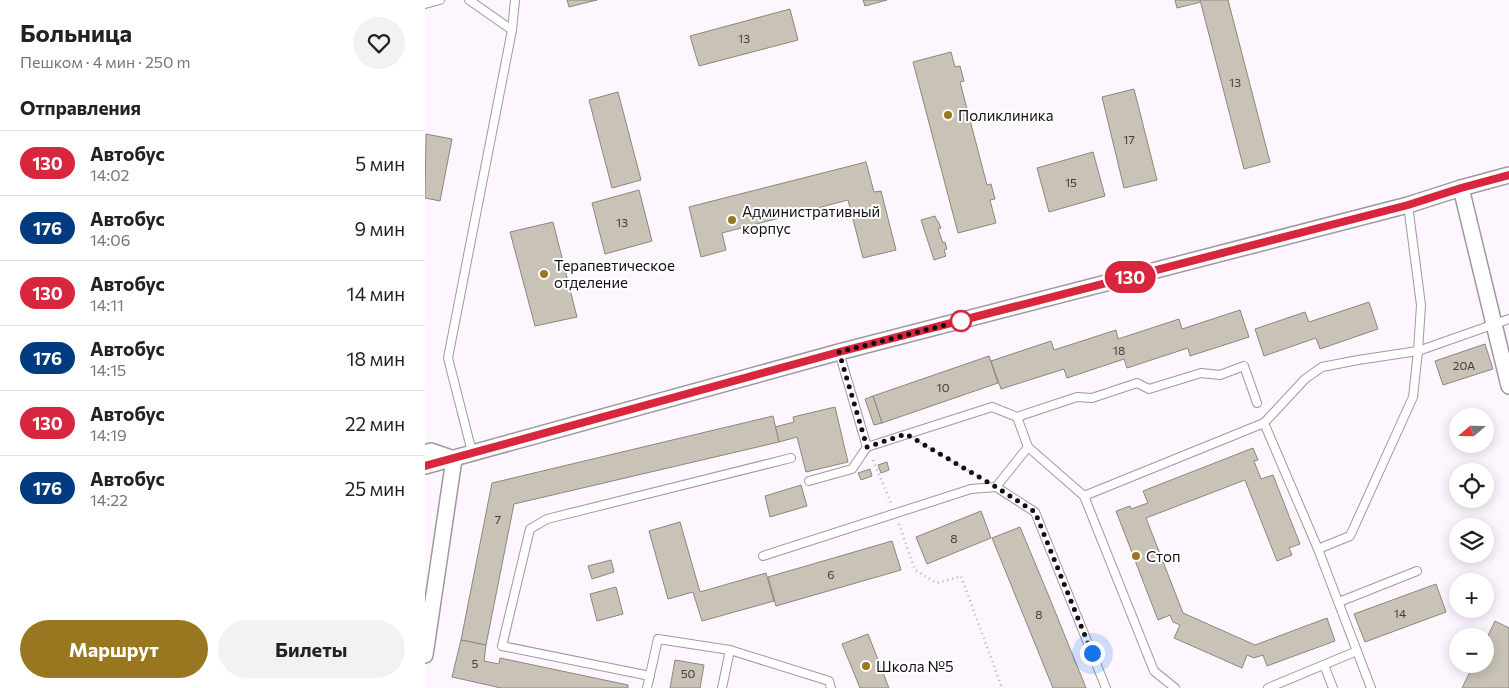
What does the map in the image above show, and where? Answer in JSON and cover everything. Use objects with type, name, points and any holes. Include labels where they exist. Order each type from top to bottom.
[{"type":"street","points":[[425,466],[839,352],[1408,205],[1509,175]]},
{"type":"street","points":[[1461,188],[1509,386]]},
{"type":"street","points":[[425,453],[431,451],[454,459]]},
{"type":"street","points":[[425,655],[454,459]]},
{"type":"lane","points":[[425,4],[440,0]]},
{"type":"lane","points":[[469,0],[512,30]]},
{"type":"lane","points":[[472,452],[448,358],[512,30],[515,0]]},
{"type":"lane","points":[[1318,549],[1350,536],[1413,397],[1421,305],[1408,205]]},
{"type":"lane","points":[[1084,496],[1264,423],[1305,379],[1322,368],[1358,360],[1418,351],[1509,319]]},
{"type":"lane","points":[[839,352],[867,447]]},
{"type":"lane","points":[[809,481],[852,469],[867,447],[993,407],[1017,417],[1077,397],[1092,398],[1137,383],[1149,389],[1201,373],[1220,375],[1244,366],[1257,402]]},
{"type":"lane","points":[[1017,417],[1028,447],[1084,496],[1154,671],[1175,688]]},
{"type":"lane","points":[[1264,423],[1318,549],[1371,688]]},
{"type":"lane","points":[[996,487],[1028,447]]},
{"type":"lane","points":[[650,676],[502,646],[530,529],[547,519],[791,458]]},
{"type":"lane","points":[[763,556],[971,489],[996,487],[1035,512],[1106,688]]},
{"type":"lane","points":[[1339,602],[1417,571]]},
{"type":"lane","points":[[647,688],[658,639],[730,650],[829,681],[831,688]]},
{"type":"lane","points":[[723,688],[730,650]]},
{"type":"lane","points":[[1268,688],[1357,651]]},
{"type":"lane","points":[[1324,665],[1333,688]]},
{"type":"path","points":[[906,434],[996,487]]},
{"type":"path","points":[[867,447],[895,514],[915,570],[937,583],[961,576],[1002,688]]},
{"type":"building","points":[[567,0],[597,0],[569,7]]},
{"type":"building","points":[[863,0],[887,0],[865,6]]},
{"type":"building","points":[[1175,0],[1200,0],[1201,2],[1177,8]]},
{"type":"building","points":[[1200,0],[1228,0],[1270,162],[1244,169]]},
{"type":"building","points":[[790,9],[798,40],[699,66],[690,36]]},
{"type":"building","name":"Поликлиника","points":[[951,52],[955,67],[960,66],[964,81],[960,82],[987,185],[991,184],[995,199],[990,200],[996,223],[958,233],[913,62]]},
{"type":"building","points":[[1134,89],[1157,180],[1124,188],[1102,97]]},
{"type":"building","points":[[618,92],[641,180],[612,188],[589,100]]},
{"type":"building","points":[[426,134],[452,139],[440,201],[425,198]]},
{"type":"building","points":[[1093,152],[1105,196],[1049,212],[1037,168]]},
{"type":"building","name":"Административный корпус","points":[[866,162],[874,192],[881,191],[896,250],[863,258],[848,200],[722,233],[726,250],[701,257],[689,207]]},
{"type":"building","points":[[639,190],[652,241],[605,254],[592,203]]},
{"type":"building","points":[[935,216],[941,228],[938,229],[943,243],[945,242],[947,249],[944,250],[946,256],[934,260],[921,220]]},
{"type":"building","name":"Терапевтическое отделение","points":[[553,222],[577,317],[535,326],[510,232]]},
{"type":"building","points":[[1369,302],[1378,329],[1320,349],[1316,338],[1264,356],[1255,329],[1305,312],[1309,322]]},
{"type":"building","points":[[1240,310],[1249,337],[1190,356],[1188,348],[1127,368],[1124,359],[1067,378],[1064,369],[1001,389],[991,361],[1051,341],[1054,350],[1116,330],[1118,339],[1179,319],[1182,329]]},
{"type":"building","points":[[1485,344],[1493,369],[1443,385],[1435,361]]},
{"type":"building","points":[[989,356],[998,383],[882,423],[873,396]]},
{"type":"building","points":[[873,396],[882,423],[874,425],[865,399]]},
{"type":"building","points":[[835,407],[848,462],[806,472],[797,437],[779,442],[775,427],[794,422],[793,417]]},
{"type":"building","points":[[773,416],[779,442],[514,504],[486,645],[461,640],[492,483]]},
{"type":"building","points":[[1253,448],[1258,460],[1254,461],[1261,479],[1273,475],[1300,544],[1289,548],[1292,555],[1277,561],[1245,480],[1146,518],[1183,613],[1255,645],[1327,618],[1335,641],[1267,666],[1263,655],[1254,658],[1247,655],[1242,668],[1174,638],[1180,625],[1173,622],[1170,615],[1158,620],[1116,511],[1130,506],[1131,509],[1148,503],[1143,491]]},
{"type":"building","points":[[887,462],[889,470],[881,473],[878,465]]},
{"type":"building","points":[[870,469],[872,476],[861,480],[858,473]]},
{"type":"building","points":[[801,485],[807,506],[770,517],[765,496]]},
{"type":"building","points":[[981,511],[991,538],[927,564],[916,537]]},
{"type":"building","points":[[680,522],[700,592],[766,573],[774,601],[702,621],[693,592],[668,599],[649,531]]},
{"type":"building","points":[[1020,527],[1086,688],[1053,688],[992,538]]},
{"type":"building","points":[[892,541],[901,570],[776,606],[768,577]]},
{"type":"building","points":[[611,560],[614,572],[592,579],[588,566]]},
{"type":"building","points":[[1436,584],[1446,612],[1365,642],[1354,614]]},
{"type":"building","points":[[616,587],[623,614],[597,621],[590,594]]},
{"type":"building","points":[[1495,621],[1509,628],[1509,688],[1462,688],[1470,673],[1494,673],[1494,628],[1492,628]]},
{"type":"building","name":"Школа №5","points":[[868,634],[889,688],[860,688],[842,644]]},
{"type":"building","points":[[461,640],[486,645],[484,661],[499,664],[500,658],[628,685],[628,688],[501,688],[452,677]]},
{"type":"building","points":[[675,660],[704,665],[700,688],[670,688]]},
{"type":"bus line","name":"130","points":[[425,466],[839,352],[1408,205],[1509,175]]},
{"type":"place","name":"Поликлиника","points":[[948,115]]},
{"type":"place","name":"Административный корпус","points":[[732,220]]},
{"type":"place","name":"Терапевтическое отделение","points":[[544,274]]},
{"type":"place","name":"Стоп","points":[[1136,556]]},
{"type":"place","name":"Школа №5","points":[[866,666]]},
{"type":"route","points":[[961,321],[839,352],[867,447],[906,434],[1035,512],[1092,653]]}]
